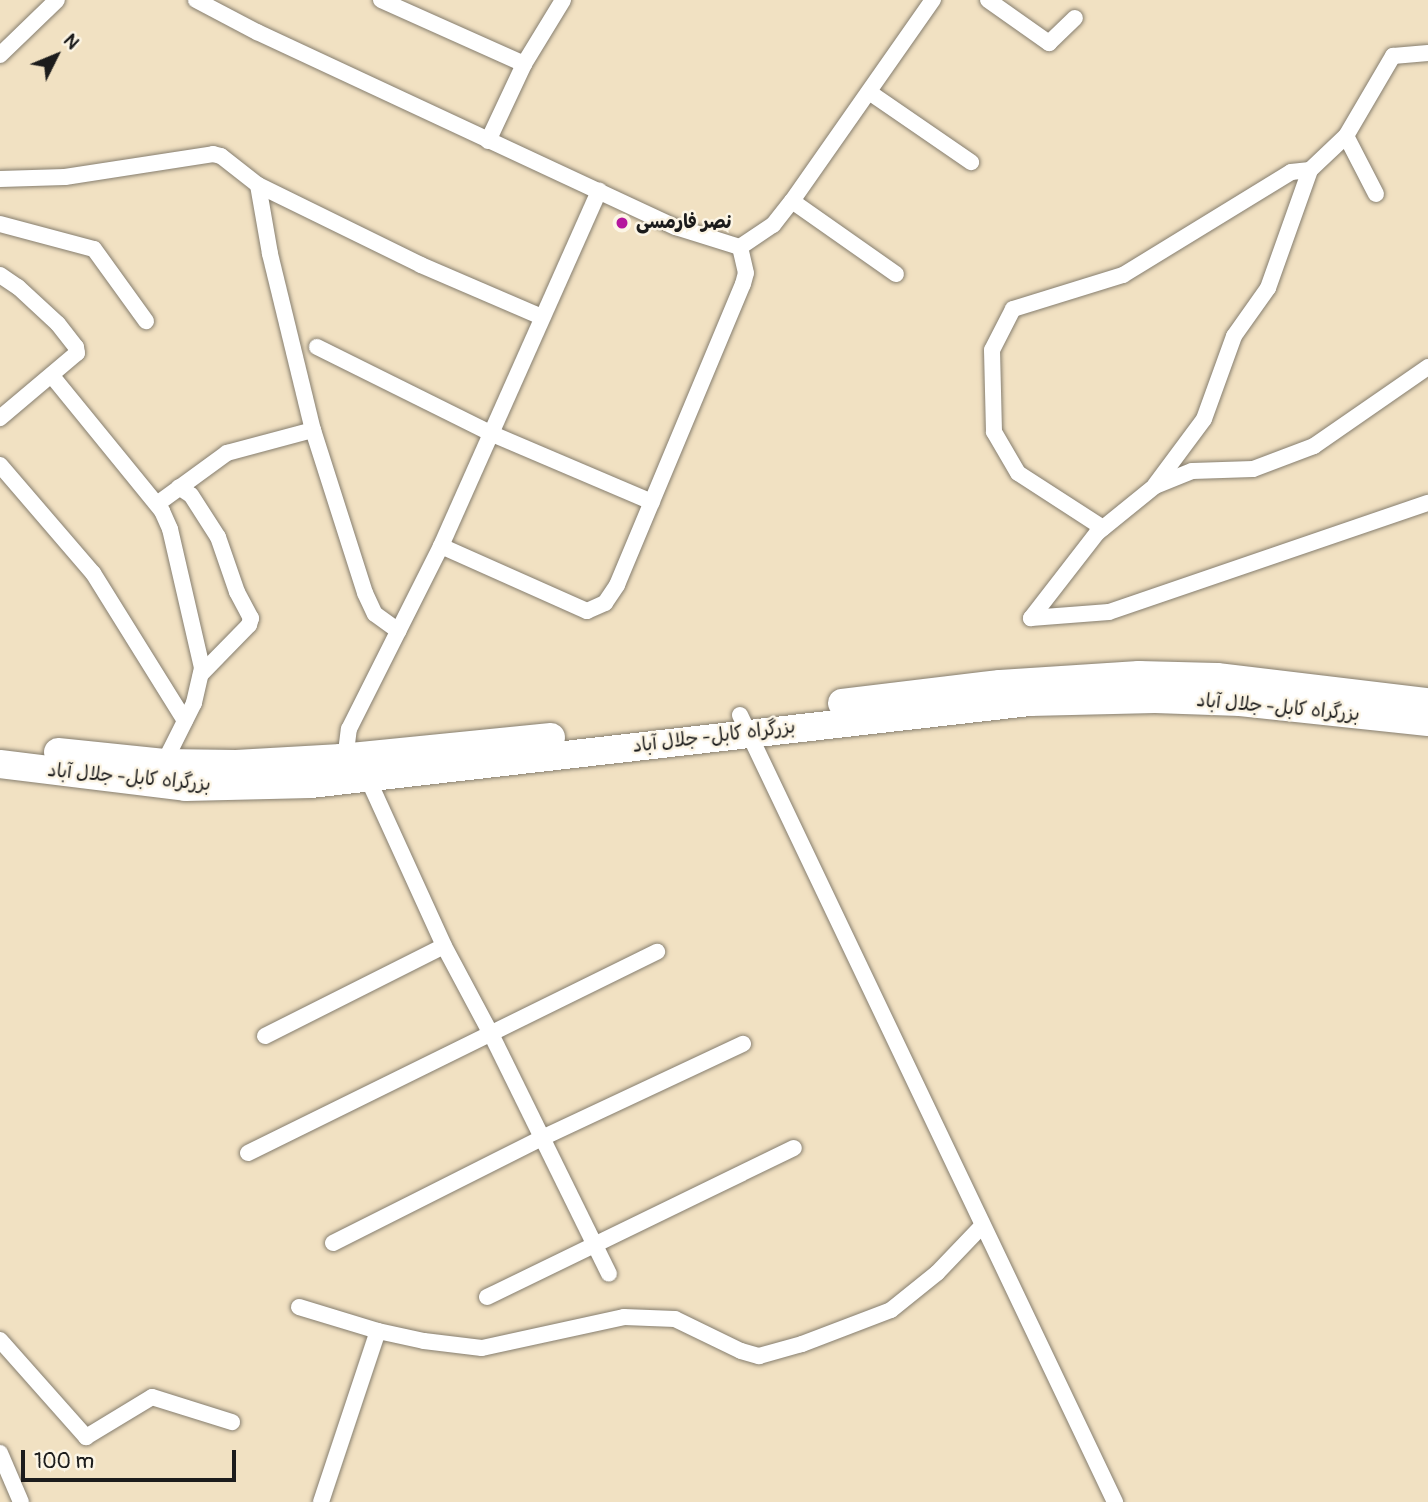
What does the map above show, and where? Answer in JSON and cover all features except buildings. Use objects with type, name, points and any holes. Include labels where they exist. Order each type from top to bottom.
[{"type":"highway","name":"بزرگراه کابل- جلال آباد","points":[[0,764],[186,787],[368,779],[1000,684],[1139,675],[1217,677],[1428,702]]},
{"type":"highway","name":"بزرگراه کابل- جلال آباد","points":[[0,745],[164,763],[236,764],[341,758],[1030,702],[1155,699],[1240,702],[1428,722]]},
{"type":"street","points":[[0,55],[57,0]]},
{"type":"street","points":[[196,0],[218,6],[488,141],[676,227],[740,247]]},
{"type":"street","points":[[381,0],[524,64]]},
{"type":"street","points":[[488,141],[524,64],[563,0]]},
{"type":"street","points":[[740,247],[772,225],[792,201],[933,0]]},
{"type":"street","points":[[988,0],[1049,43],[1075,18]]},
{"type":"street","points":[[1428,53],[1393,56],[1346,136],[1310,170],[1268,288],[1234,336],[1204,419],[1155,486],[1103,528],[1031,618],[1109,611],[1428,503]]},
{"type":"street","points":[[869,92],[971,162]]},
{"type":"street","points":[[1346,136],[1376,194]]},
{"type":"street","points":[[0,179],[65,177],[213,154],[221,156],[258,185],[421,265],[542,317]]},
{"type":"street","points":[[1103,528],[1018,473],[994,432],[992,350],[1013,309],[1123,275],[1291,172],[1310,170]]},
{"type":"street","points":[[258,185],[270,254],[313,430],[365,593],[375,614],[398,631]]},
{"type":"street","points":[[341,758],[346,752],[349,729],[440,546],[599,191]]},
{"type":"street","points":[[792,201],[896,274]]},
{"type":"street","points":[[0,224],[94,249],[146,321]]},
{"type":"street","points":[[440,546],[576,607],[593,611],[605,603],[617,585],[743,284],[746,273],[740,247]]},
{"type":"street","points":[[0,275],[18,287],[76,347],[74,358],[0,418]]},
{"type":"street","points":[[317,347],[490,433],[652,502]]},
{"type":"street","points":[[1155,486],[1192,471],[1253,468],[1314,446],[1428,367]]},
{"type":"street","points":[[52,376],[157,504],[170,529],[201,684],[164,763]]},
{"type":"street","points":[[157,504],[227,453],[313,430]]},
{"type":"street","points":[[0,465],[93,573],[185,721]]},
{"type":"street","points":[[179,487],[191,495],[218,537],[237,592],[251,618],[249,625],[201,674]]},
{"type":"street","points":[[743,724],[1115,1502]]},
{"type":"street","points":[[368,779],[444,946],[491,1034],[609,1274]]},
{"type":"street","points":[[265,1036],[444,946]]},
{"type":"street","points":[[248,1153],[657,951]]},
{"type":"street","points":[[333,1243],[542,1138],[743,1044]]},
{"type":"street","points":[[487,1297],[794,1148]]},
{"type":"street","points":[[299,1307],[377,1331],[425,1341],[482,1348],[624,1317],[675,1320],[741,1351],[759,1356],[802,1344],[891,1310],[937,1273],[982,1226]]},
{"type":"street","points":[[321,1502],[377,1331]]},
{"type":"street","points":[[0,1340],[86,1437],[152,1397],[232,1422]]},
{"type":"street","points":[[0,1453],[21,1502]]},
{"type":"place","name":"نصر فارمسی","points":[[622,223]]}]
